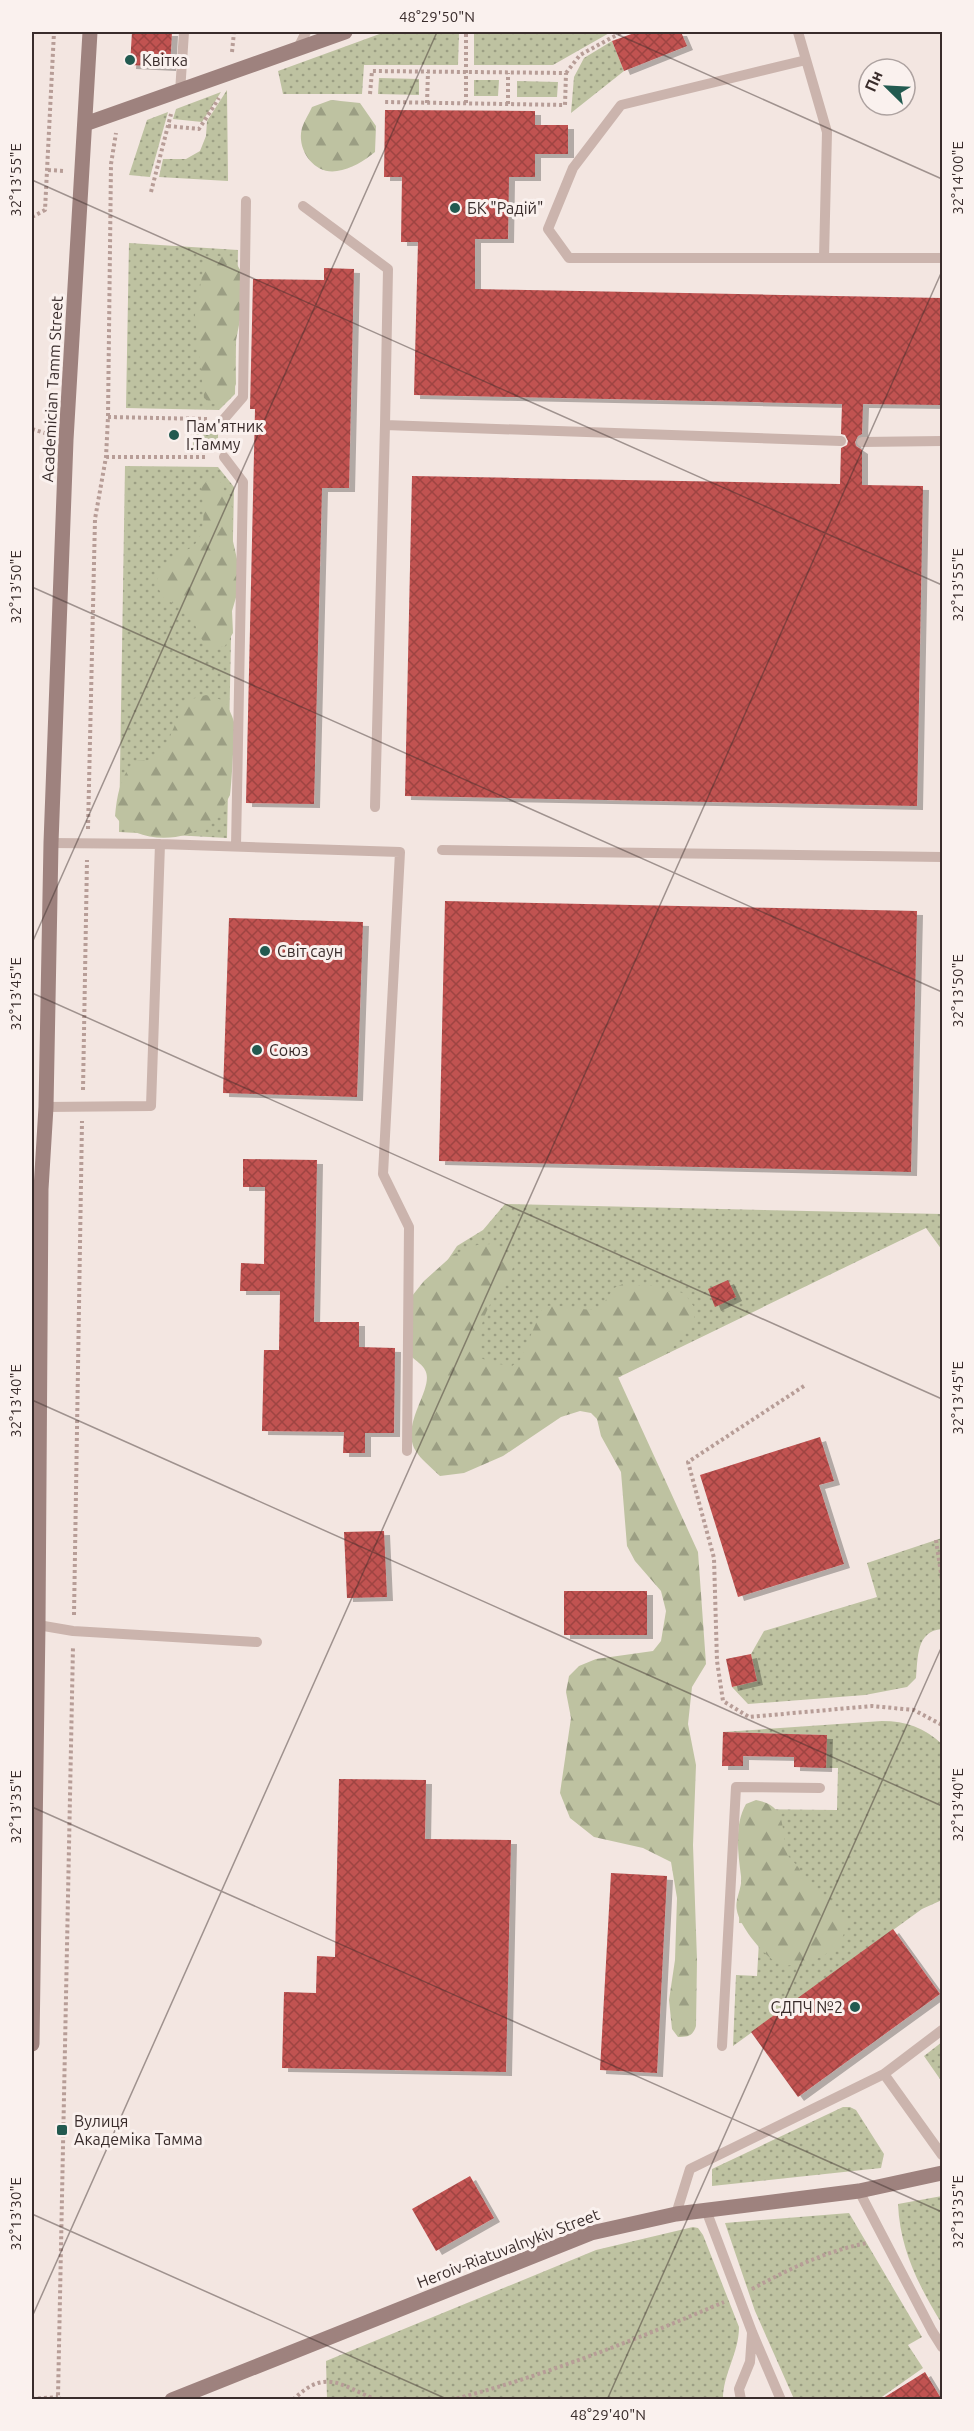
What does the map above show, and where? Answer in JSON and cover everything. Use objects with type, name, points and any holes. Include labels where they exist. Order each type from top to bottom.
[{"type":"main road","name":"Academician Tamm Street","points":[[32,2044],[41,1189],[46,1107],[51,843],[66,440],[90,32]]},
{"type":"main road","points":[[85,124],[345,32]]},
{"type":"main road","name":"Heroiv-Riatuvalnykiv Street","points":[[172,2400],[591,2233],[676,2214],[860,2191],[942,2174]]},
{"type":"lane","points":[[180,92],[184,32]]},
{"type":"lane","points":[[297,50],[306,32]]},
{"type":"lane","points":[[798,32],[827,132],[824,258]]},
{"type":"lane","points":[[806,60],[621,105],[573,168],[548,229],[569,258],[942,258]]},
{"type":"lane","points":[[224,419],[243,397],[246,201]]},
{"type":"lane","points":[[303,207],[388,268],[375,807]]},
{"type":"lane","points":[[384,425],[841,441]]},
{"type":"lane","points":[[862,442],[942,441]]},
{"type":"lane","points":[[224,457],[243,482],[236,846]]},
{"type":"lane","points":[[51,843],[160,844],[400,852],[383,1174],[409,1227],[407,1450]]},
{"type":"lane","points":[[46,1107],[152,1106],[160,844]]},
{"type":"lane","points":[[442,850],[942,857]]},
{"type":"lane","points":[[38,1625],[73,1631],[256,1642]]},
{"type":"lane","points":[[722,2046],[736,1787],[820,1788]]},
{"type":"lane","points":[[676,2214],[690,2169],[884,2074],[942,2030]]},
{"type":"lane","points":[[884,2074],[942,2156]]},
{"type":"lane","points":[[860,2191],[942,2347]]},
{"type":"lane","points":[[706,2210],[752,2332],[781,2400]]},
{"type":"lane","points":[[741,2400],[739,2390],[750,2362],[752,2332]]},
{"type":"path","points":[[32,217],[45,210],[54,32]]},
{"type":"path","points":[[232,56],[234,32]]},
{"type":"path","points":[[466,32],[466,103]]},
{"type":"path","points":[[385,102],[565,105],[566,73],[580,55],[622,32]]},
{"type":"path","points":[[370,94],[372,71],[566,73]]},
{"type":"path","points":[[427,102],[428,72]]},
{"type":"path","points":[[508,73],[508,104]]},
{"type":"path","points":[[168,126],[199,129],[224,91]]},
{"type":"path","points":[[151,192],[172,111]]},
{"type":"path","points":[[32,2399],[60,2398],[82,1107],[95,519],[106,457],[111,164],[120,112]]},
{"type":"path","points":[[108,417],[224,419]]},
{"type":"path","points":[[106,457],[224,457]]},
{"type":"path","points":[[804,1386],[688,1462],[714,1558],[717,1661],[723,1701],[749,1717],[872,1706],[914,1710],[942,1725]]},
{"type":"path","points":[[936,1540],[942,1580]]},
{"type":"path","points":[[451,2400],[490,2390],[669,2326],[739,2296],[810,2259],[848,2246],[884,2239]]},
{"type":"path","points":[[293,2400],[315,2383],[330,2380],[377,2400]]},
{"type":"green space","points":[[385,32],[459,32],[458,65],[364,65],[362,94],[283,94],[278,71]]},
{"type":"green space","points":[[474,32],[611,32],[553,65],[474,65]]},
{"type":"green space","points":[[612,41],[624,71],[571,113],[574,77],[584,58]]},
{"type":"green space","points":[[379,78],[419,79],[419,95],[378,94]]},
{"type":"green space","points":[[474,80],[499,80],[498,96],[474,96]]},
{"type":"green space","points":[[517,81],[558,82],[557,97],[517,97]]},
{"type":"green space","points":[[227,90],[228,181],[159,177],[163,159],[186,159],[200,151],[206,136],[207,121]]},
{"type":"green space","points":[[221,92],[202,122],[173,119],[176,109]]},
{"type":"green space","points":[[331,100],[360,103],[376,126],[375,152],[357,164],[337,171],[321,169],[314,165],[304,152],[301,136],[303,125],[312,107]]},
{"type":"green space","points":[[168,112],[150,177],[129,175],[147,120]]},
{"type":"green space","points":[[129,243],[238,250],[235,394],[219,410],[126,408]]},
{"type":"green space","points":[[216,256],[225,256],[235,261],[243,275],[241,315],[235,345],[236,384],[229,400],[213,404],[204,398],[195,315],[204,265]]},
{"type":"green space","points":[[193,430],[218,430],[218,449],[193,449]]},
{"type":"green space","points":[[125,466],[218,467],[234,487],[227,838],[119,832]]},
{"type":"green space","points":[[208,480],[220,481],[232,507],[232,537],[237,559],[237,594],[232,611],[233,633],[225,646],[211,650],[204,643],[190,614],[176,604],[165,601],[156,584],[166,564],[191,547],[201,534],[203,501],[201,487]]},
{"type":"green space","points":[[206,695],[225,701],[234,722],[228,799],[210,821],[197,831],[185,835],[159,838],[146,836],[123,825],[115,816],[118,794],[125,774],[134,761],[152,760],[163,753],[185,701]]},
{"type":"green space","points":[[505,1204],[942,1214],[942,1250],[926,1228],[448,1460],[439,1273],[457,1246],[483,1230]]},
{"type":"green space","points":[[491,1244],[503,1248],[514,1262],[509,1277],[489,1306],[482,1322],[481,1358],[492,1363],[512,1366],[520,1360],[543,1307],[599,1310],[614,1288],[627,1282],[639,1286],[657,1286],[667,1292],[677,1291],[685,1294],[694,1307],[694,1323],[668,1353],[618,1377],[698,1552],[706,1664],[692,1687],[688,1724],[696,1765],[693,1845],[697,1960],[696,2026],[692,2034],[687,2036],[678,2037],[672,2029],[669,2000],[675,1960],[677,1898],[671,1862],[643,1848],[594,1837],[570,1818],[560,1793],[571,1718],[566,1692],[569,1676],[579,1666],[596,1659],[653,1651],[661,1641],[666,1611],[661,1591],[635,1561],[627,1546],[621,1472],[601,1436],[597,1419],[591,1413],[580,1411],[561,1417],[503,1456],[464,1473],[440,1476],[416,1452],[411,1438],[412,1427],[427,1377],[424,1368],[412,1357],[412,1296],[424,1281],[454,1254],[477,1245]]},
{"type":"green space","points":[[942,1538],[942,1629],[927,1635],[923,1640],[918,1654],[916,1678],[907,1687],[865,1695],[748,1704],[732,1687],[757,1681],[751,1654],[764,1631],[877,1597],[867,1563]]},
{"type":"green space","points":[[882,1721],[915,1726],[942,1744],[942,1900],[922,1909],[733,2046],[736,1975],[757,1976],[760,1924],[739,1923],[745,1809],[837,1810],[838,1768],[826,1768],[827,1735],[723,1732]]},
{"type":"green space","points":[[756,1800],[774,1807],[781,1820],[789,1857],[797,1865],[808,1884],[835,1907],[845,1920],[846,1926],[841,1939],[832,1950],[814,1960],[787,1966],[772,1960],[757,1945],[739,1918],[736,1907],[741,1880],[738,1830],[746,1804]]},
{"type":"green space","points":[[942,2042],[942,2082],[924,2056]]},
{"type":"green space","points":[[843,2107],[856,2110],[884,2154],[881,2168],[712,2186],[712,2169]]},
{"type":"green space","points":[[942,2196],[942,2324],[912,2267],[902,2237],[898,2204]]},
{"type":"green space","points":[[849,2213],[922,2337],[908,2345],[923,2368],[879,2399],[794,2399],[755,2311],[725,2223]]},
{"type":"green space","points":[[693,2227],[698,2228],[703,2235],[739,2327],[723,2399],[327,2399],[326,2361],[596,2250]]},
{"type":"building","points":[[132,32],[172,32],[170,67],[130,65]]},
{"type":"building","points":[[637,32],[681,32],[687,46],[624,71],[612,41]]},
{"type":"building","points":[[385,110],[535,111],[535,125],[568,125],[568,154],[535,154],[535,177],[509,177],[508,239],[475,239],[475,289],[942,298],[940,405],[863,404],[862,434],[855,442],[856,446],[862,450],[862,485],[923,486],[917,806],[405,796],[412,476],[840,484],[841,448],[847,445],[848,441],[845,435],[841,434],[842,404],[414,395],[418,242],[401,242],[402,177],[384,177]]},
{"type":"building","points":[[324,268],[354,269],[349,488],[322,488],[314,804],[246,803],[255,409],[250,409],[253,279],[324,280]]},
{"type":"building","points":[[445,901],[917,911],[911,1172],[439,1161]]},
{"type":"building","points":[[229,918],[363,922],[357,1097],[223,1093]]},
{"type":"building","points":[[243,1159],[317,1160],[314,1322],[359,1322],[359,1347],[395,1348],[394,1433],[365,1433],[365,1453],[343,1453],[344,1432],[262,1431],[264,1350],[279,1350],[280,1291],[240,1291],[241,1263],[264,1264],[265,1187],[243,1187]]},
{"type":"building","points":[[728,1280],[736,1297],[715,1307],[708,1289]]},
{"type":"building","points":[[820,1437],[834,1481],[819,1485],[844,1564],[738,1597],[700,1475]]},
{"type":"building","points":[[384,1531],[387,1597],[347,1598],[344,1532]]},
{"type":"building","points":[[564,1591],[647,1591],[647,1635],[564,1635]]},
{"type":"building","points":[[751,1654],[757,1681],[732,1687],[726,1659]]},
{"type":"building","points":[[723,1732],[827,1735],[826,1768],[794,1767],[794,1757],[743,1756],[743,1766],[722,1766]]},
{"type":"building","points":[[339,1779],[426,1780],[425,1839],[511,1840],[506,2072],[282,2068],[284,1992],[316,1993],[317,1956],[335,1957]]},
{"type":"building","points":[[611,1873],[667,1876],[657,2073],[600,2070]]},
{"type":"building","name":"СДПЧ №2","points":[[893,1929],[940,1994],[798,2097],[751,2032]]},
{"type":"building","points":[[470,2176],[494,2218],[436,2251],[412,2209]]},
{"type":"building","points":[[925,2372],[942,2400],[880,2400]]},
{"type":"place","name":"Квітка","points":[[130,60]]},
{"type":"place","name":"БК \"Радій\"","points":[[455,208]]},
{"type":"place","name":"Пам'ятник І.Тамму","points":[[174,435]]},
{"type":"place","name":"Світ саун","points":[[265,951]]},
{"type":"place","name":"Союз","points":[[257,1050]]},
{"type":"place","name":"СДПЧ №2","points":[[855,2007]]},
{"type":"place","name":"Вулиця Академіка Тамма","points":[[62,2130]]}]
